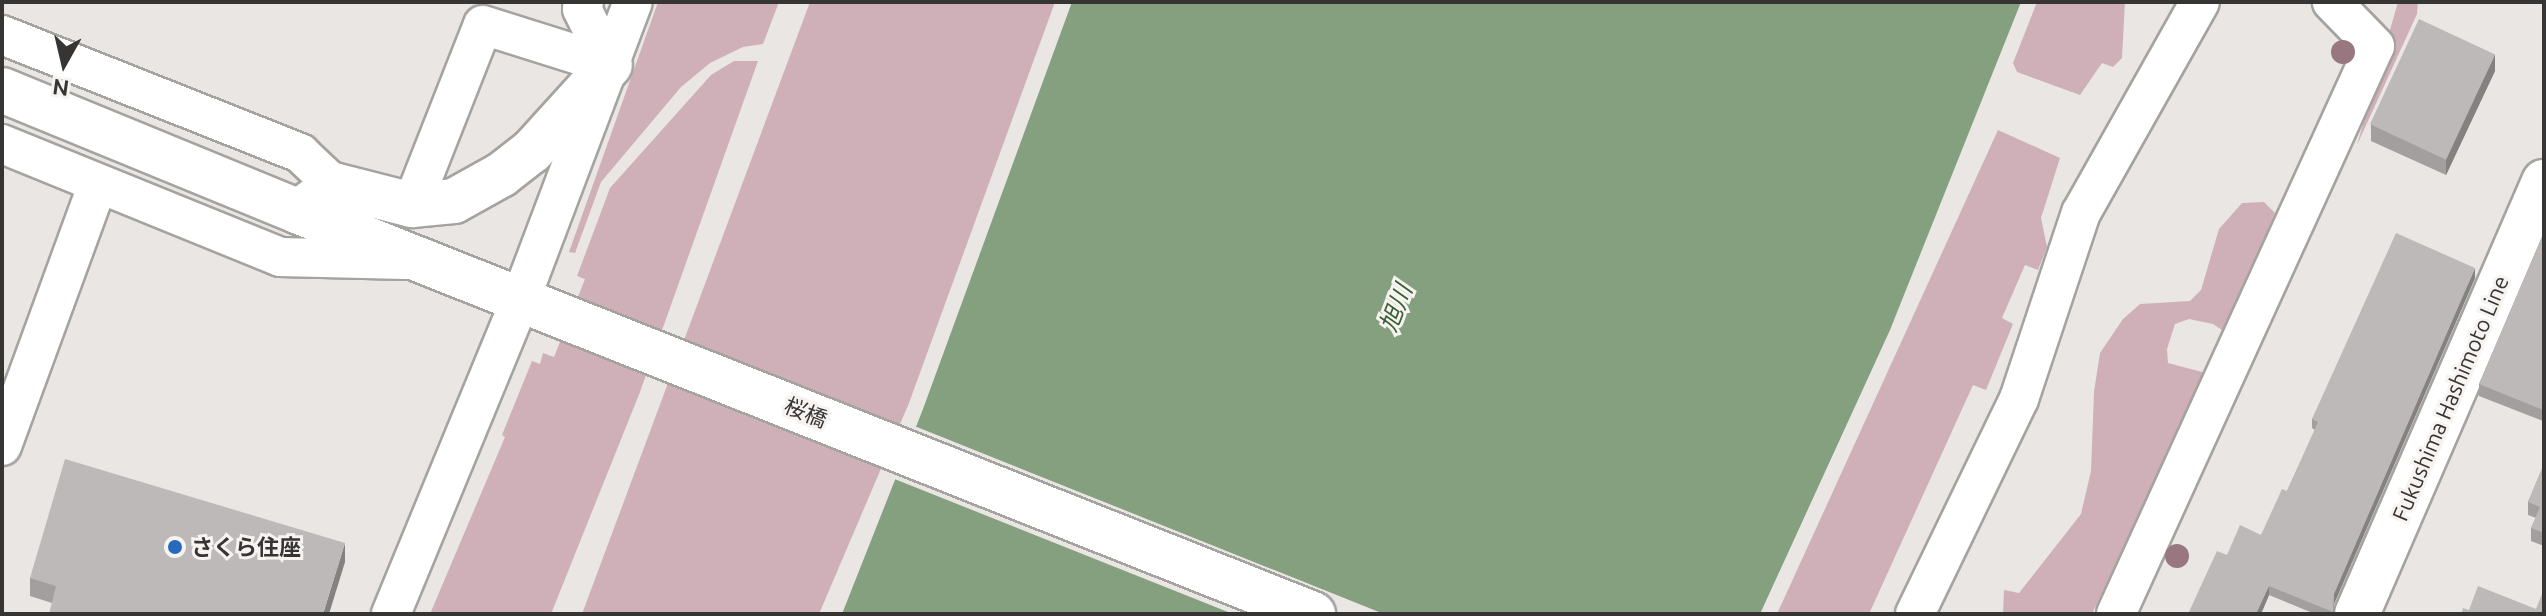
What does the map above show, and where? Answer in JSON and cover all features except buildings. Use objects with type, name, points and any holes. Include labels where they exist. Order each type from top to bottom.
[{"type":"street","points":[[584,2],[582,9],[610,65]]},
{"type":"street","points":[[391,614],[521,298],[633,2]]},
{"type":"street","points":[[1915,614],[2019,399],[2081,213],[2200,2]]},
{"type":"street","points":[[2116,614],[2375,46],[2332,2]]},
{"type":"street","points":[[412,205],[483,25],[610,65]]},
{"type":"street","points":[[2,35],[300,153],[334,185],[412,205],[454,201],[501,175],[532,151],[610,65]]},
{"type":"street","name":"桜橋","points":[[2,90],[299,212],[1313,614]]},
{"type":"street","points":[[2,144],[280,257],[421,260]]},
{"type":"street","name":"Fukushima Hashimoto Line","points":[[2357,614],[2544,182]]},
{"type":"street","points":[[2,446],[98,184]]},
{"type":"street","points":[[299,212],[334,185]]},
{"type":"shaded area","points":[[658,2],[779,2],[763,44],[743,47],[710,63],[681,87],[601,182],[575,253],[569,252]]},
{"type":"shaded area","points":[[810,2],[1055,2],[909,403],[819,614],[582,614]]},
{"type":"shaded area","points":[[2037,2],[2125,2],[2122,58],[2113,67],[2102,63],[2080,95],[2017,72],[2013,63]]},
{"type":"shaded area","points":[[2398,2],[2418,2],[2417,14],[2357,145]]},
{"type":"shaded area","points":[[734,61],[758,61],[640,392],[551,614],[430,614],[505,437],[502,435],[532,361],[540,364],[543,353],[554,357],[585,279],[577,276],[610,188],[711,75]]},
{"type":"shaded area","points":[[1998,130],[2060,158],[2041,218],[2047,247],[2038,270],[2025,265],[2002,318],[2013,324],[1986,390],[1973,385],[1869,614],[1777,614]]},
{"type":"shaded area","points":[[2264,202],[2275,213],[2225,332],[2213,324],[2189,319],[2175,324],[2167,349],[2168,363],[2206,373],[2092,614],[2003,614],[2004,590],[2019,593],[2081,514],[2091,471],[2094,392],[2100,353],[2123,319],[2140,304],[2190,301],[2201,290],[2219,229],[2242,203]]},
{"type":"water","name":"旭川","points":[[1072,2],[2021,2],[1890,330],[1760,614],[842,614],[923,409]]},
{"type":"pier","points":[[912,425],[1384,614],[1233,614],[892,478]]},
{"type":"place","name":"さくら住座","points":[[175,547]]}]
